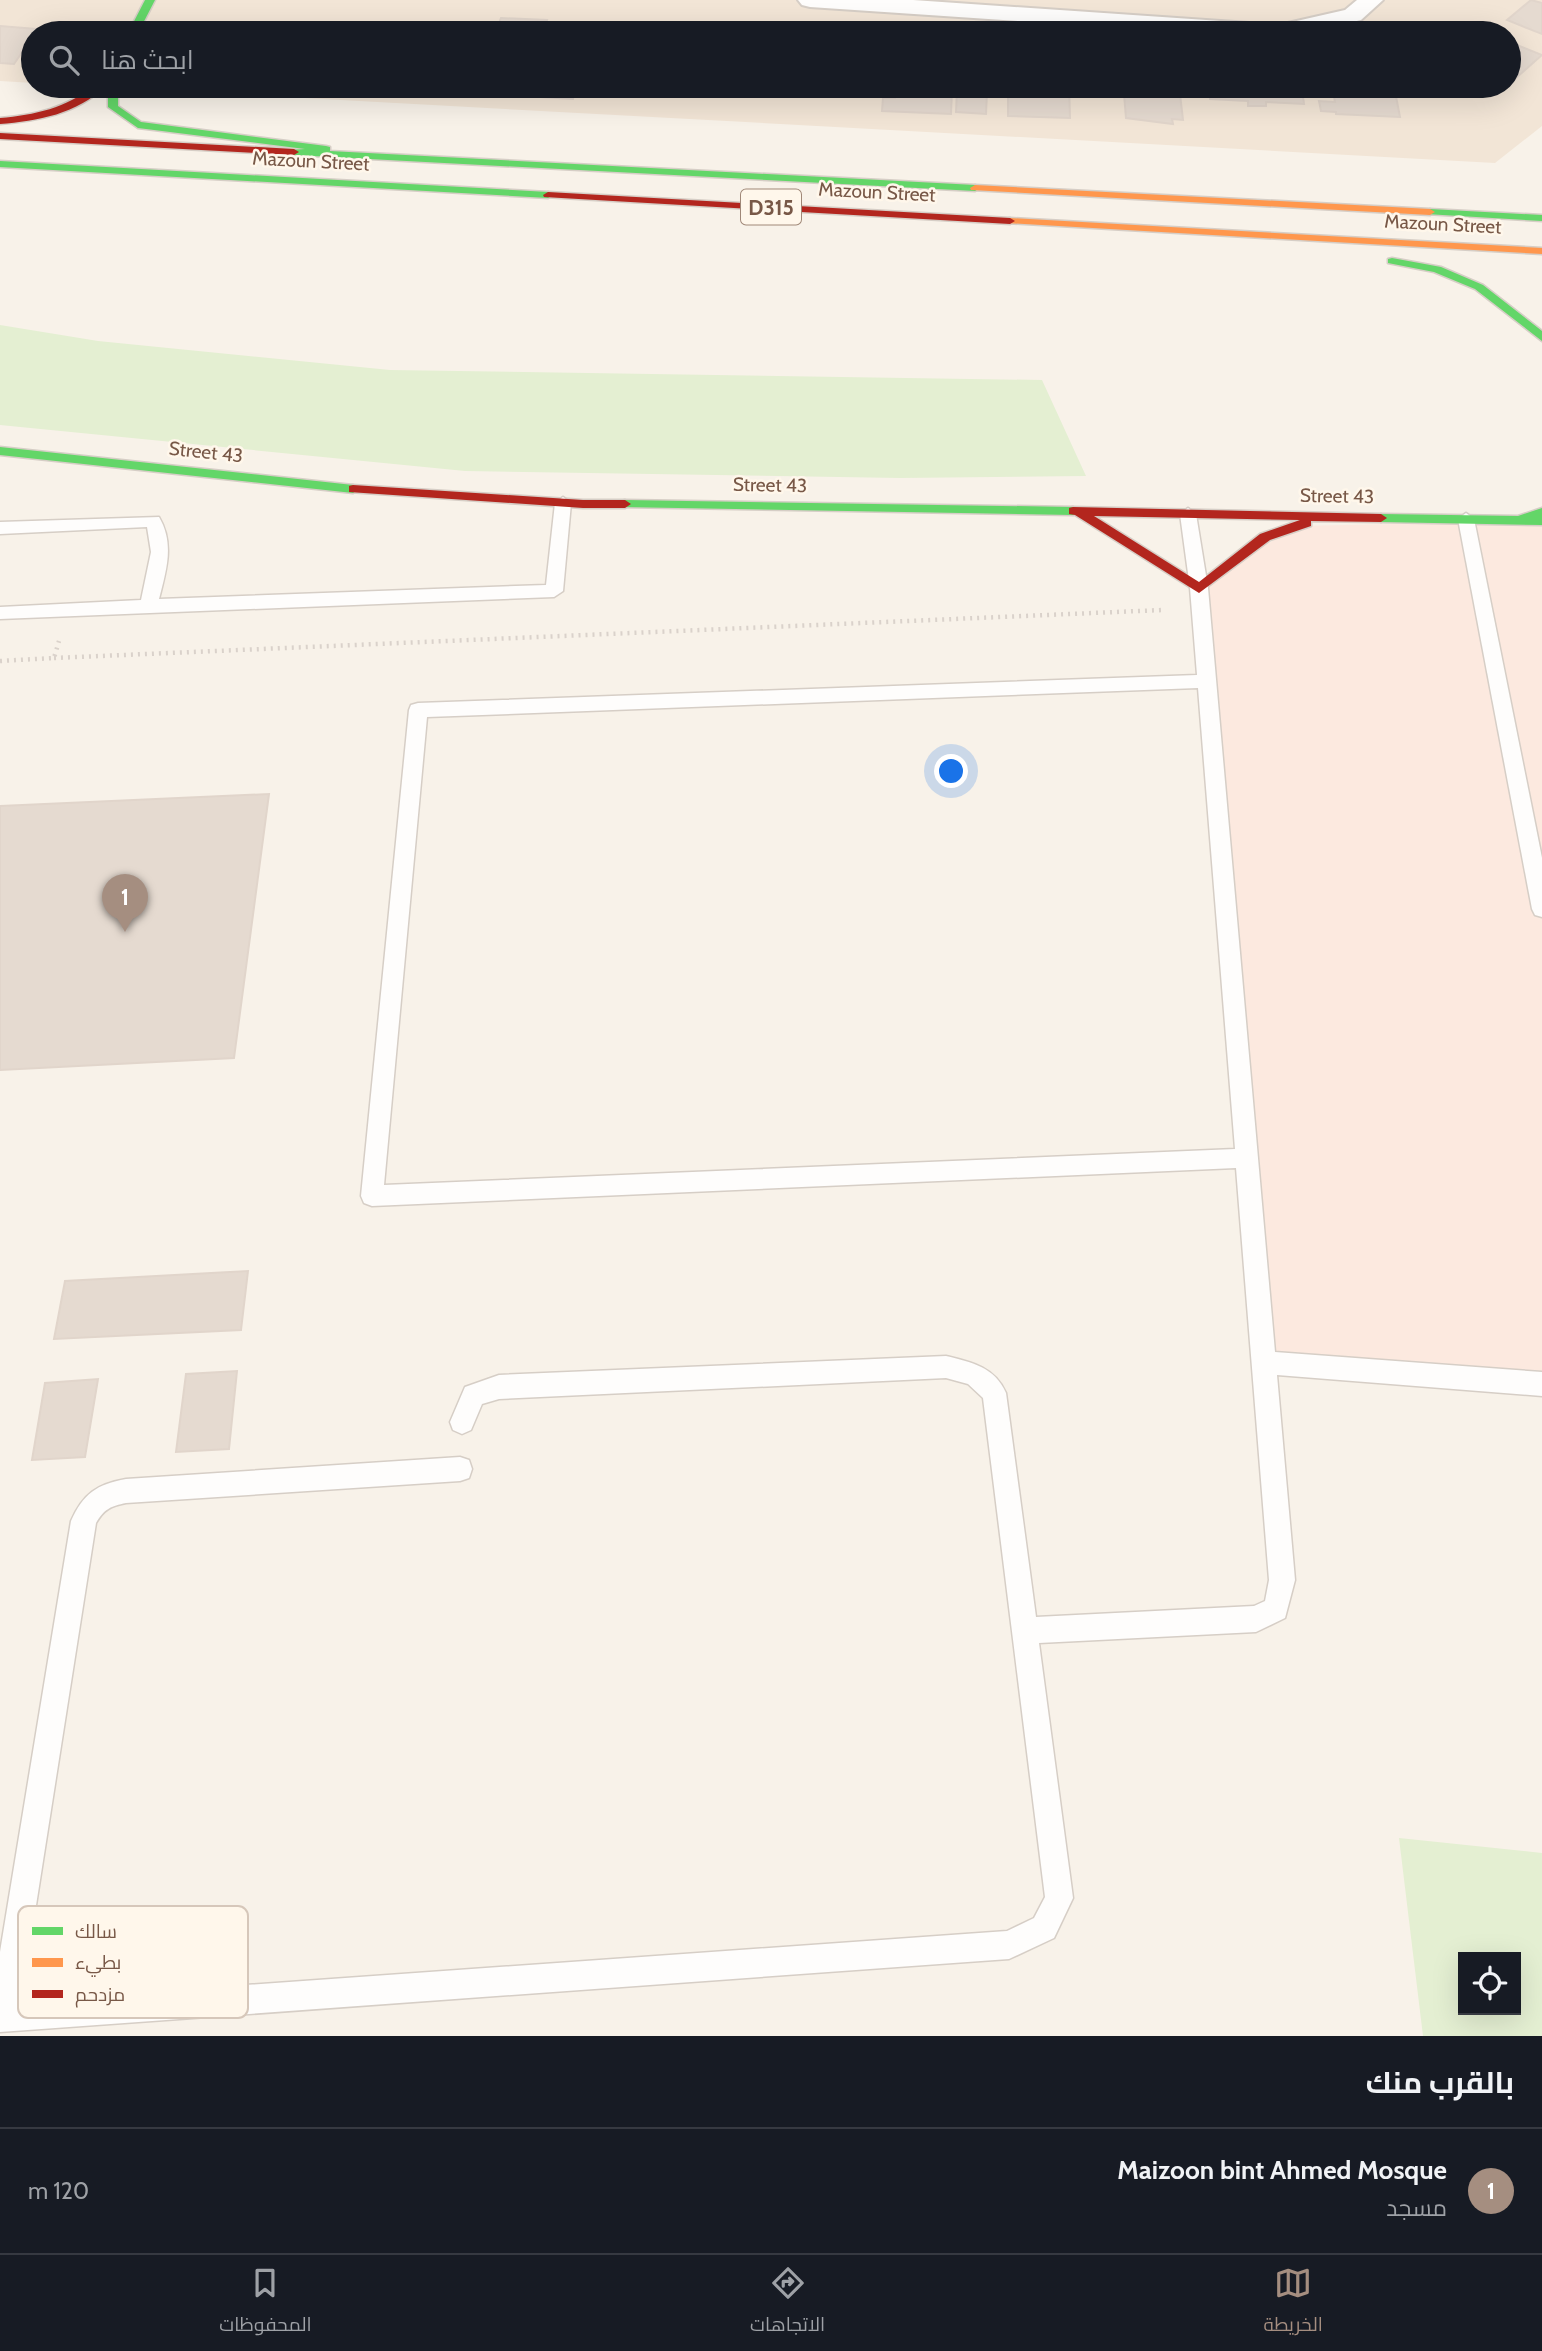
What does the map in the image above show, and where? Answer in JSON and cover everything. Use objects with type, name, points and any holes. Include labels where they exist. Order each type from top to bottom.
[{"type":"main road","points":[[139,21],[150,0]]},
{"type":"main road","points":[[0,121],[34,119],[74,105],[84,98]]},
{"type":"main road","points":[[113,98],[113,107],[138,125],[383,156]]},
{"type":"main road","name":"Mazoun Street","points":[[0,136],[1542,218]]},
{"type":"main road","name":"Mazoun Street","points":[[0,164],[1542,251]]},
{"type":"main road","points":[[1172,230],[1437,269],[1479,287],[1542,337]]},
{"type":"main road","name":"Street 43","points":[[0,451],[365,490],[563,503],[1542,520]]},
{"type":"main road","points":[[1079,512],[1200,598],[1265,537],[1324,517]]},
{"type":"main road","points":[[1521,520],[1542,512]]},
{"type":"street","points":[[810,0],[1118,21]]},
{"type":"street","points":[[1327,21],[1353,15],[1371,0]]},
{"type":"lane","points":[[0,613],[554,591],[563,503]]},
{"type":"lane","points":[[1024,1631],[1256,1619],[1276,1609],[1282,1580],[1200,598],[1188,514]]},
{"type":"lane","points":[[1466,519],[1542,909]]},
{"type":"lane","points":[[0,528],[153,521],[160,532],[162,547],[148,606]]},
{"type":"lane","points":[[1207,681],[418,710],[372,1196],[1247,1158]]},
{"type":"lane","points":[[1264,1363],[1542,1384]]},
{"type":"lane","points":[[248,1999],[1009,1945],[1044,1928],[1059,1898],[994,1393],[975,1374],[946,1367],[499,1387],[474,1395],[462,1422]]},
{"type":"lane","points":[[20,1906],[84,1521],[91,1504],[107,1494],[126,1491],[460,1469]]},
{"type":"lane","points":[[2,2016],[18,1919]]},
{"type":"path","points":[[0,661],[1200,598]]},
{"type":"path","points":[[54,659],[67,610]]},
{"type":"shaded area","points":[[0,0],[1542,0],[1542,126],[1495,163],[304,98],[1521,98],[1521,21],[21,21],[21,82],[0,81]]},
{"type":"shaded area","points":[[1542,521],[1542,1384],[1264,1363],[1199,588],[1296,526]]},
{"type":"green space","points":[[0,325],[98,341],[390,370],[1042,380],[1086,476],[900,478],[465,471],[0,425]]},
{"type":"green space","points":[[1399,1838],[1542,1853],[1542,2036],[1423,2036]]},
{"type":"building","points":[[1531,0],[1542,3],[1542,34],[1521,26],[1521,21],[1507,20]]},
{"type":"building","points":[[501,18],[547,20],[547,21],[500,21]]},
{"type":"building","points":[[0,26],[21,28],[21,54],[14,64],[0,63]]},
{"type":"building","points":[[1521,47],[1542,55],[1521,73]]},
{"type":"building","points":[[883,98],[952,98],[951,114],[882,111]]},
{"type":"building","points":[[957,98],[987,98],[986,114],[956,112]]},
{"type":"building","points":[[1008,98],[1069,98],[1070,118],[1008,116]]},
{"type":"building","points":[[1124,98],[1180,98],[1183,120],[1172,119],[1173,124],[1126,118]]},
{"type":"building","points":[[1303,98],[1304,104],[1266,102],[1266,106],[1248,106],[1248,101],[1210,99]]},
{"type":"building","points":[[1334,98],[1396,98],[1400,117],[1321,111],[1319,101],[1335,102]]},
{"type":"building","points":[[269,794],[234,1058],[0,1070],[0,806]]},
{"type":"building","points":[[248,1271],[241,1330],[54,1339],[65,1281]]},
{"type":"building","points":[[237,1371],[229,1449],[176,1452],[186,1374]]},
{"type":"building","points":[[98,1379],[85,1457],[32,1460],[45,1383]]},
{"type":"traffic: fast","points":[[139,21],[150,0]]},
{"type":"traffic: fast","points":[[113,98],[113,107],[138,125],[326,149]]},
{"type":"traffic: fast","points":[[294,152],[975,188]]},
{"type":"traffic: fast","points":[[0,164],[548,195]]},
{"type":"traffic: fast","points":[[1430,212],[1542,218]]},
{"type":"traffic: fast","points":[[1392,261],[1437,269],[1479,287],[1542,337]]},
{"type":"traffic: fast","points":[[0,451],[353,489]]},
{"type":"traffic: fast","points":[[625,504],[1073,511]]},
{"type":"traffic: fast","points":[[1521,520],[1542,512]]},
{"type":"traffic: fast","points":[[1381,518],[1542,521]]},
{"type":"traffic: slow","points":[[975,188],[1430,212]]},
{"type":"traffic: slow","points":[[1010,221],[1542,251]]},
{"type":"traffic: jam","points":[[0,121],[53,112],[84,98]]},
{"type":"traffic: jam","points":[[0,136],[294,152]]},
{"type":"traffic: jam","points":[[548,195],[1010,221]]},
{"type":"traffic: jam","points":[[353,489],[583,504],[625,504]]},
{"type":"traffic: jam","points":[[1073,511],[1381,518]]},
{"type":"traffic: jam","points":[[1079,512],[1199,588],[1265,537],[1306,523]]},
{"type":"place","name":"Maizoon bint Ahmed Mosque","points":[[125,932]]}]
